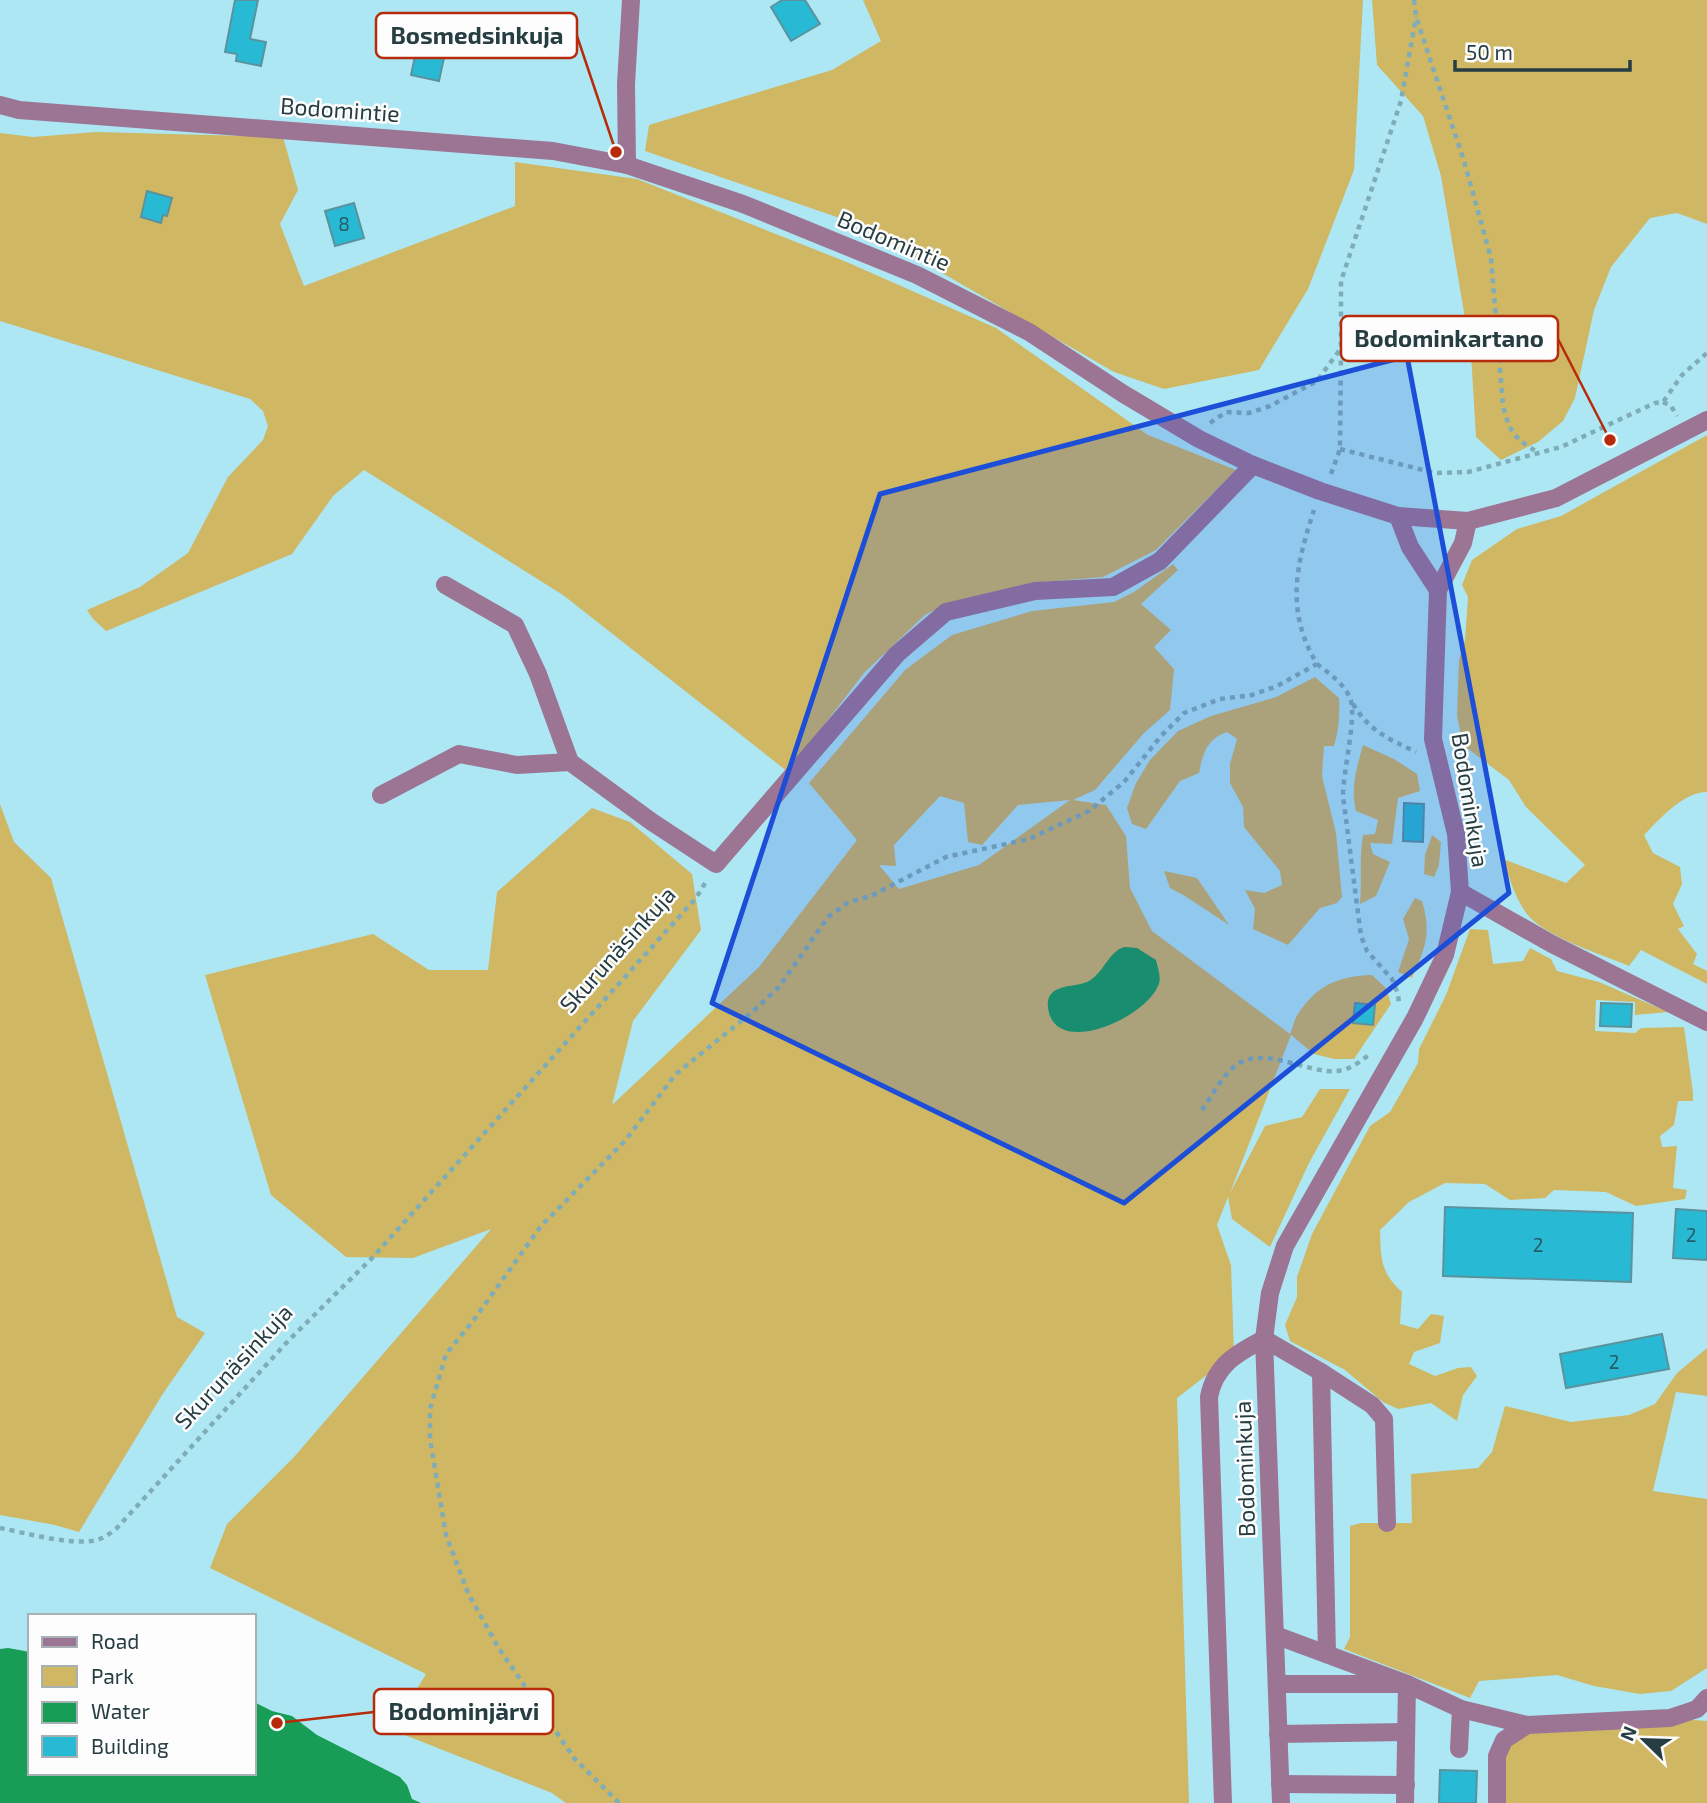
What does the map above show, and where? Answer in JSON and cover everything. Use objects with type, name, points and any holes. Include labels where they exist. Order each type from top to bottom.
[{"type":"street","points":[[627,165],[626,84],[631,0]]},
{"type":"street","name":"Bodomintie","points":[[0,105],[19,110],[540,149],[627,165],[743,204],[955,292],[1029,332],[1199,439],[1253,465],[1320,491],[1398,516],[1468,521],[1556,498],[1707,420]]},
{"type":"street","points":[[445,585],[515,625],[538,674],[570,762],[652,822],[716,864],[897,654],[946,612],[1035,592],[1113,587],[1160,561],[1253,465]]},
{"type":"street","points":[[1398,516],[1410,547],[1438,590]]},
{"type":"street","name":"Bodominkuja","points":[[1280,1803],[1264,1339],[1270,1293],[1285,1245],[1415,1018],[1446,954],[1460,892],[1457,834],[1433,739],[1438,590],[1463,543],[1468,521]]},
{"type":"street","points":[[381,795],[459,754],[517,765],[570,762]]},
{"type":"street","name":"Bodominkuja","points":[[1460,892],[1552,944],[1707,1022]]},
{"type":"street","points":[[1223,1803],[1209,1397],[1212,1383],[1234,1354],[1264,1339],[1321,1371],[1372,1405],[1384,1419],[1387,1523]]},
{"type":"street","points":[[1321,1371],[1327,1654]]},
{"type":"street","points":[[1275,1635],[1407,1684],[1461,1709],[1527,1724],[1670,1718],[1697,1709],[1707,1698]]},
{"type":"street","points":[[1276,1684],[1407,1684]]},
{"type":"street","points":[[1280,1784],[1405,1794],[1407,1684]]},
{"type":"street","points":[[1459,1749],[1461,1709]]},
{"type":"street","points":[[1497,1803],[1497,1756],[1504,1740],[1527,1724]]},
{"type":"street","points":[[1278,1734],[1406,1732]]},
{"type":"path","points":[[1414,0],[1416,18],[1464,161],[1491,258],[1503,406],[1509,429],[1518,440],[1539,453]]},
{"type":"path","points":[[1416,18],[1401,101],[1341,281],[1340,449],[1329,478],[1320,491],[1296,575],[1304,643],[1317,664],[1340,682],[1362,719],[1373,729],[1439,763]]},
{"type":"path","points":[[1199,439],[1211,421],[1226,412],[1249,413],[1270,406],[1317,381],[1341,348]]},
{"type":"path","points":[[1340,449],[1435,473],[1468,472],[1560,447],[1655,403],[1663,402],[1682,375],[1707,353]]},
{"type":"path","points":[[619,1803],[574,1758],[537,1706],[520,1676],[498,1647],[463,1581],[446,1535],[430,1439],[430,1409],[446,1354],[541,1226],[624,1142],[676,1074],[779,987],[828,917],[849,902],[871,896],[946,858],[1029,839],[1089,811],[1124,782],[1161,736],[1184,713],[1220,699],[1252,695],[1277,686],[1317,664]]},
{"type":"path","points":[[1351,702],[1343,796],[1358,922],[1367,951],[1392,979],[1398,994],[1399,1004],[1394,1014]]},
{"type":"path","name":"Skurunäsinkuja","points":[[0,1528],[91,1541],[116,1529],[289,1340],[372,1258],[696,898],[716,864]]},
{"type":"path","points":[[1202,1110],[1234,1067],[1244,1060],[1262,1058],[1313,1069],[1337,1071],[1354,1066],[1374,1048]]},
{"type":"highlighted area","points":[[1407,356],[1509,893],[1124,1203],[712,1003],[880,494]]},
{"type":"green space","points":[[863,0],[1363,0],[1354,170],[1308,289],[1259,370],[1164,389],[1114,372],[857,224],[645,151],[649,125],[832,70],[881,41]]},
{"type":"green space","points":[[1372,0],[1707,0],[1707,224],[1677,213],[1650,218],[1611,267],[1594,310],[1575,398],[1563,421],[1538,442],[1501,460],[1476,437],[1471,354],[1441,176],[1423,116],[1377,65]]},
{"type":"green space","points":[[96,132],[283,137],[298,190],[280,224],[304,286],[515,206],[515,162],[637,179],[849,263],[996,328],[1148,435],[1236,470],[1156,550],[1103,577],[1032,583],[951,602],[925,615],[864,673],[788,772],[563,595],[364,470],[333,496],[292,554],[106,631],[87,610],[140,587],[188,553],[228,477],[263,440],[268,426],[263,411],[250,399],[0,321],[0,133],[33,137]]},
{"type":"green space","points":[[1707,435],[1707,792],[1689,796],[1681,801],[1644,835],[1653,853],[1680,867],[1682,884],[1673,904],[1684,926],[1678,929],[1697,954],[1693,964],[1707,971],[1707,984],[1641,950],[1629,966],[1590,951],[1546,930],[1527,914],[1503,859],[1566,883],[1585,865],[1526,807],[1509,780],[1463,745],[1457,716],[1459,660],[1465,640],[1468,597],[1462,585],[1472,560],[1517,529],[1561,516]]},
{"type":"green space","points":[[1173,564],[1178,570],[1141,604],[1171,630],[1154,647],[1174,669],[1170,710],[1144,733],[1095,790],[1073,800],[1106,805],[1126,836],[1130,888],[1152,931],[1290,1034],[1297,1016],[1313,996],[1329,984],[1349,977],[1372,975],[1386,988],[1391,1004],[1354,1059],[1334,1059],[1314,1054],[1291,1035],[1230,1193],[1265,1126],[1302,1117],[1320,1089],[1350,1089],[1309,1163],[1270,1247],[1232,1219],[1228,1197],[1217,1225],[1231,1265],[1234,1354],[1177,1398],[1189,1803],[566,1803],[552,1793],[392,1730],[426,1674],[210,1568],[227,1524],[294,1457],[491,1229],[413,1258],[346,1257],[271,1195],[205,975],[373,934],[429,970],[488,970],[497,892],[592,808],[630,822],[692,874],[701,930],[633,1021],[612,1105],[759,967],[857,840],[809,783],[905,670],[952,635],[1032,611],[1114,602],[1134,592]],"holes":[[[940,796],[964,803],[968,842],[982,845],[1018,805],[1070,800],[979,865],[899,889],[879,865],[896,866],[894,845]]]},
{"type":"green space","points":[[1315,677],[1339,698],[1337,734],[1334,746],[1324,746],[1322,776],[1336,833],[1342,897],[1337,903],[1320,908],[1288,945],[1253,929],[1255,909],[1245,890],[1264,893],[1282,885],[1280,871],[1244,827],[1243,807],[1230,783],[1230,764],[1237,739],[1227,732],[1210,743],[1204,753],[1199,773],[1180,781],[1146,829],[1132,824],[1127,808],[1136,783],[1150,760],[1178,731],[1211,716],[1276,697]]},
{"type":"green space","points":[[1363,745],[1394,759],[1417,774],[1420,791],[1398,798],[1392,844],[1370,843],[1373,854],[1390,862],[1376,896],[1360,904],[1363,835],[1375,834],[1378,820],[1356,811],[1354,802],[1354,786]]},
{"type":"green space","points":[[0,804],[14,842],[51,878],[177,1317],[205,1333],[162,1395],[79,1532],[0,1515]]},
{"type":"green space","points":[[1432,835],[1441,842],[1439,865],[1434,877],[1424,874],[1425,855]]},
{"type":"green space","points":[[1164,871],[1197,878],[1229,925],[1170,888]]},
{"type":"green space","points":[[1415,898],[1422,901],[1427,932],[1424,949],[1412,978],[1398,972],[1409,939],[1403,919]]},
{"type":"green space","points":[[1470,929],[1488,930],[1493,964],[1523,961],[1530,948],[1551,959],[1557,971],[1599,982],[1668,1012],[1635,1015],[1635,1002],[1596,1000],[1595,1031],[1635,1033],[1641,1028],[1684,1027],[1693,1101],[1678,1101],[1674,1125],[1660,1136],[1662,1147],[1677,1146],[1673,1188],[1687,1190],[1685,1199],[1636,1206],[1606,1192],[1554,1190],[1545,1198],[1510,1200],[1485,1184],[1445,1183],[1409,1202],[1380,1230],[1383,1264],[1389,1278],[1402,1292],[1400,1324],[1418,1329],[1431,1314],[1444,1316],[1440,1343],[1414,1352],[1409,1364],[1435,1376],[1458,1368],[1471,1367],[1477,1376],[1463,1395],[1457,1421],[1431,1403],[1398,1409],[1383,1402],[1345,1370],[1290,1341],[1285,1325],[1297,1297],[1297,1277],[1312,1234],[1370,1126],[1390,1112],[1418,1063],[1419,1049],[1446,995]]},
{"type":"green space","points":[[1707,1348],[1707,1396],[1676,1392],[1653,1491],[1707,1499],[1707,1668],[1671,1691],[1640,1694],[1594,1686],[1557,1675],[1479,1681],[1470,1698],[1344,1649],[1350,1637],[1350,1526],[1361,1523],[1412,1523],[1411,1474],[1478,1468],[1492,1452],[1505,1406],[1571,1422],[1629,1415],[1655,1404],[1677,1373]]},
{"type":"green space","points":[[1670,1718],[1707,1721],[1707,1803],[1497,1803],[1504,1740],[1527,1725]]},
{"type":"water","points":[[1137,948],[1156,960],[1160,980],[1150,998],[1136,1010],[1101,1028],[1082,1032],[1066,1031],[1054,1023],[1048,1008],[1052,993],[1060,988],[1093,979],[1119,949]]},
{"type":"water","points":[[0,1649],[28,1652],[28,1775],[256,1775],[256,1703],[292,1716],[317,1735],[400,1777],[407,1785],[412,1799],[421,1803],[0,1803]]},
{"type":"building","points":[[235,0],[258,0],[250,39],[266,42],[261,66],[236,61],[237,54],[225,52]]},
{"type":"building","points":[[782,0],[805,0],[820,24],[791,41],[771,7]]},
{"type":"building","points":[[420,33],[448,39],[439,81],[411,75]]},
{"type":"building","points":[[147,191],[172,198],[167,216],[163,215],[161,223],[141,217]]},
{"type":"building","points":[[354,203],[364,238],[335,246],[325,211]]},
{"type":"building","points":[[1404,803],[1424,804],[1423,842],[1403,841]]},
{"type":"building","points":[[1355,1003],[1375,1005],[1373,1025],[1353,1023]]},
{"type":"building","points":[[1601,1003],[1632,1004],[1631,1027],[1600,1026]]},
{"type":"building","points":[[1445,1207],[1633,1213],[1631,1282],[1443,1276]]},
{"type":"building","points":[[1676,1209],[1707,1211],[1707,1260],[1673,1258]]},
{"type":"building","points":[[1662,1334],[1669,1369],[1566,1388],[1560,1354]]},
{"type":"building","points":[[1440,1770],[1477,1771],[1476,1803],[1439,1803]]},
{"type":"place","name":"Bosmedsinkuja","points":[[616,152]]},
{"type":"place","name":"Bodominkartano","points":[[1610,440]]},
{"type":"place","name":"Bodominjärvi","points":[[277,1723]]}]
